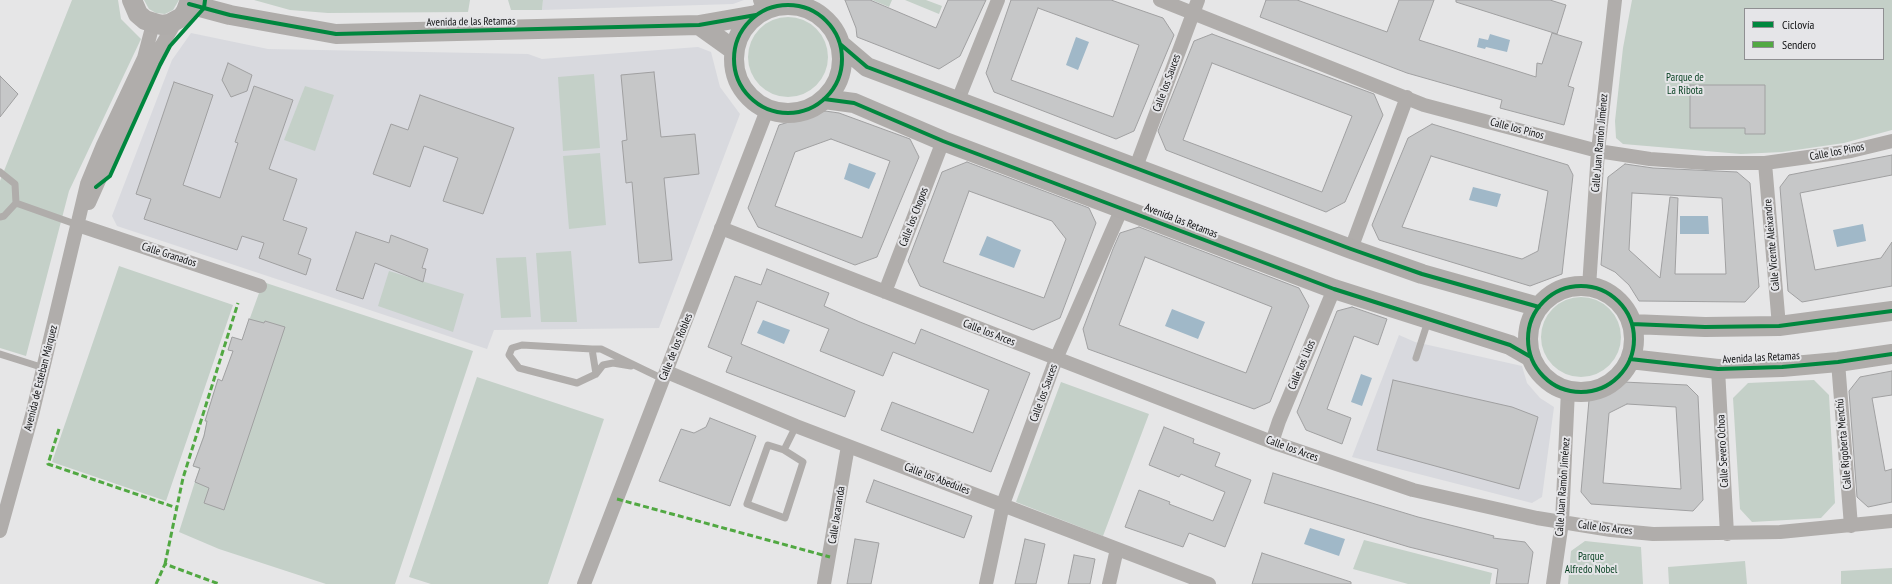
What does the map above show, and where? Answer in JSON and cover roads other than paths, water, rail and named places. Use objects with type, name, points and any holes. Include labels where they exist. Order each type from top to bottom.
[{"type":"street","points":[[132,0],[138,14],[153,24],[169,24],[176,21],[182,16],[189,2]]},
{"type":"street","points":[[958,100],[998,0]]},
{"type":"street","name":"Calle los Pinos","points":[[1160,0],[1424,105],[1598,151],[1650,159],[1706,163],[1765,163],[1843,152],[1892,141]]},
{"type":"street","name":"Calle los Sauces","points":[[1136,167],[1198,0]]},
{"type":"street","name":"Calle Juan Ramón Jiménez","points":[[1589,287],[1598,151],[1616,0]]},
{"type":"street","name":"Avenida de las Retamas","points":[[189,2],[230,15],[336,34],[699,25],[760,8]]},
{"type":"street","points":[[781,5],[797,5],[812,10],[827,21],[837,36],[840,44],[842,59],[840,74],[834,88],[824,99],[812,108],[797,113],[782,113],[767,110],[751,100],[740,86],[734,68],[734,50],[738,36],[760,8],[781,5]]},
{"type":"street","name":"Avenida de Esteban Márquez","points":[[78,225],[152,62],[176,21]]},
{"type":"street","name":"Avenida de Esteban Márquez","points":[[0,531],[44,368],[87,184],[102,145],[144,58],[153,24]]},
{"type":"street","points":[[699,25],[734,50]]},
{"type":"street","points":[[840,44],[867,67],[1351,249],[1422,274],[1539,307]]},
{"type":"street","points":[[1351,249],[1407,97]]},
{"type":"street","name":"Avenida las Retamas","points":[[824,99],[854,103],[943,141],[1334,289],[1510,345],[1531,358]]},
{"type":"street","name":"Calle de los Robles","points":[[584,584],[767,110]]},
{"type":"street","name":"Calle los Chopos","points":[[884,292],[943,141]]},
{"type":"street","name":"Calle Vicente Aleixandre","points":[[1765,163],[1779,326]]},
{"type":"street","name":"Calle los Sauces","points":[[986,584],[1003,504],[1056,359],[1122,208]]},
{"type":"street","name":"Calle Granados","points":[[78,225],[260,286]]},
{"type":"street","name":"Calle los Arces","points":[[721,228],[1272,442],[1413,490],[1537,518],[1653,534],[1780,532],[1892,521]]},
{"type":"street","points":[[1575,286],[1589,287],[1603,291],[1616,299],[1626,310],[1632,324],[1634,348],[1630,359],[1621,374],[1608,384],[1592,391],[1568,390],[1548,381],[1538,370],[1531,358],[1528,340],[1530,323],[1539,307],[1549,297],[1561,290],[1575,286]]},
{"type":"street","name":"Calle los Lilos","points":[[1272,442],[1279,421],[1334,289]]},
{"type":"street","points":[[1632,324],[1706,327],[1779,326],[1892,311]]},
{"type":"street","name":"Avenida las Retamas","points":[[1630,359],[1718,369],[1782,367],[1838,362],[1892,354]]},
{"type":"street","name":"Calle Rigoberta Menchú","points":[[1838,362],[1852,526]]},
{"type":"street","name":"Calle Severo Ochoa","points":[[1718,369],[1726,534]]},
{"type":"street","name":"Calle los Abedules","points":[[665,376],[1209,584]]},
{"type":"street","name":"Calle Juan Ramón Jiménez","points":[[1554,584],[1562,522],[1568,390]]},
{"type":"street","name":"Calle Jacaranda","points":[[824,584],[848,446]]},
{"type":"street","points":[[1109,584],[1117,549]]},
{"type":"lane","points":[[0,172],[15,184],[16,204],[4,216],[0,217]]},
{"type":"lane","points":[[16,204],[78,225]]},
{"type":"lane","points":[[1416,358],[1429,319]]},
{"type":"lane","points":[[639,367],[612,364],[603,366],[596,374],[577,383],[519,368],[509,356],[512,348],[522,345],[601,349],[639,367],[665,376]]},
{"type":"lane","points":[[592,349],[596,374]]},
{"type":"lane","points":[[0,354],[44,368]]},
{"type":"lane","points":[[784,450],[796,426]]},
{"type":"lane","points":[[768,445],[784,450],[803,462],[784,518],[747,504],[768,445]]},
{"type":"water","points":[[1490,34],[1510,40],[1507,52],[1486,47],[1485,49],[1477,47],[1479,38],[1488,40]]},
{"type":"water","points":[[1076,37],[1089,42],[1078,70],[1066,65]]},
{"type":"water","points":[[849,163],[876,173],[869,189],[844,179]]},
{"type":"water","points":[[1473,187],[1501,194],[1497,207],[1469,200]]},
{"type":"water","points":[[1680,216],[1708,216],[1709,234],[1680,234]]},
{"type":"water","points":[[1863,224],[1866,241],[1837,247],[1833,230]]},
{"type":"water","points":[[987,236],[1021,250],[1014,268],[979,255]]},
{"type":"water","points":[[1172,309],[1205,322],[1198,339],[1165,326]]},
{"type":"water","points":[[763,320],[790,330],[784,344],[757,333]]},
{"type":"water","points":[[1361,374],[1372,378],[1362,406],[1351,402]]},
{"type":"water","points":[[1310,528],[1345,539],[1339,556],[1304,544]]},
{"type":"park label","name":"Parque de La Ribota","points":[[1685,84]]},
{"type":"park label","name":"Parque Alfredo Nobel","points":[[1591,563]]}]
